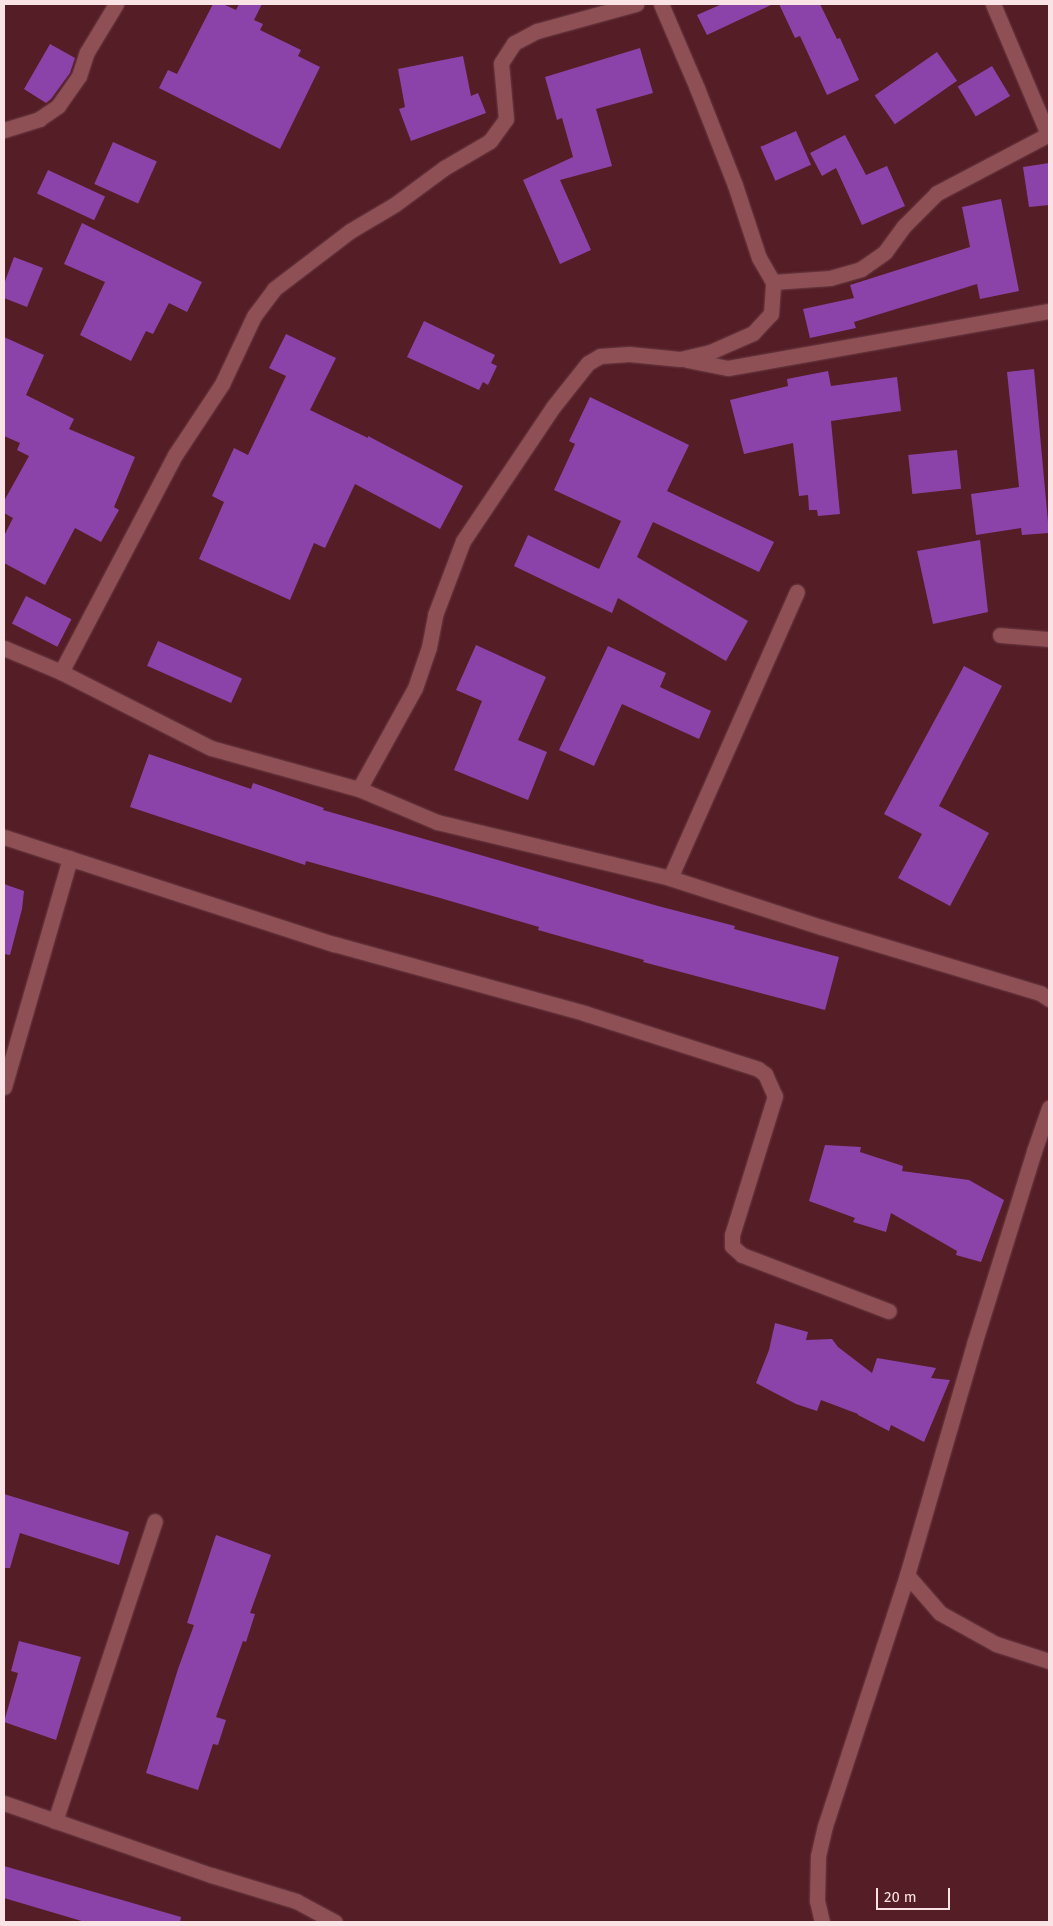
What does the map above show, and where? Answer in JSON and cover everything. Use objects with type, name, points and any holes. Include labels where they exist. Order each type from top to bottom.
[{"type":"street","points":[[4,130],[39,119],[58,106],[79,76],[87,52],[116,4]]},
{"type":"street","points":[[61,672],[175,455],[222,384],[254,316],[274,289],[350,231],[394,206],[444,168],[490,141],[506,118],[501,63],[514,43],[537,32],[636,4]]},
{"type":"street","points":[[661,4],[697,88],[735,185],[759,258],[773,282],[770,314],[753,334],[710,352],[680,359]]},
{"type":"street","points":[[773,282],[830,278],[861,269],[885,252],[904,226],[937,193],[1048,134],[993,4]]},
{"type":"street","points":[[359,789],[415,688],[428,647],[435,615],[463,541],[553,407],[588,363],[600,356],[630,354],[680,359],[728,368],[1049,311]]},
{"type":"street","points":[[670,878],[797,592]]},
{"type":"street","points":[[1000,635],[1049,640]]},
{"type":"street","points":[[4,648],[61,672],[211,748],[359,789],[437,822],[670,878],[821,928],[1040,993],[1049,999]]},
{"type":"street","points":[[4,837],[334,944],[584,1014],[758,1069],[765,1074],[775,1096],[732,1235],[732,1246],[742,1255],[889,1311]]},
{"type":"street","points":[[4,1087],[70,858]]},
{"type":"street","points":[[822,1922],[817,1901],[818,1856],[825,1826],[907,1575],[980,1326],[1049,1108]]},
{"type":"street","points":[[55,1821],[155,1521]]},
{"type":"street","points":[[907,1575],[940,1613],[996,1644],[1049,1662]]},
{"type":"street","points":[[4,1803],[210,1875],[296,1901],[336,1922]]},
{"type":"building","points":[[213,4],[223,4],[236,10],[239,4],[262,4],[254,20],[263,24],[260,30],[301,50],[298,56],[320,67],[280,149],[159,88],[168,70],[177,74]]},
{"type":"building","points":[[722,4],[773,4],[707,35],[697,15]]},
{"type":"building","points":[[779,4],[820,4],[837,39],[840,38],[859,80],[827,95],[800,36],[795,38]]},
{"type":"building","points":[[50,44],[75,58],[70,73],[46,103],[24,89]]},
{"type":"building","points":[[640,48],[653,93],[596,109],[612,166],[560,180],[591,250],[560,264],[523,180],[573,157],[562,118],[557,120],[545,77]]},
{"type":"building","points":[[937,52],[957,81],[895,124],[875,96]]},
{"type":"building","points":[[463,56],[471,96],[478,93],[486,113],[411,141],[399,109],[405,107],[398,69]]},
{"type":"building","points":[[992,66],[1010,96],[976,117],[958,87]]},
{"type":"building","points":[[796,131],[811,165],[775,181],[760,147]]},
{"type":"building","points":[[845,135],[866,175],[887,166],[905,206],[862,225],[836,168],[822,176],[810,153]]},
{"type":"building","points":[[113,142],[157,162],[138,204],[94,184]]},
{"type":"building","points":[[1049,163],[1049,205],[1029,207],[1023,167]]},
{"type":"building","points":[[48,170],[105,197],[94,220],[37,194]]},
{"type":"building","points":[[1001,199],[1019,291],[980,299],[977,284],[854,322],[856,328],[810,338],[803,309],[854,298],[850,285],[970,247],[962,207]]},
{"type":"building","points":[[82,223],[202,282],[187,312],[169,303],[153,334],[146,331],[131,361],[80,335],[105,282],[64,264]]},
{"type":"building","points":[[14,257],[43,268],[27,307],[4,298],[4,284]]},
{"type":"building","points":[[424,321],[495,355],[491,363],[497,366],[488,385],[483,382],[479,390],[407,357]]},
{"type":"building","points":[[286,334],[336,358],[310,410],[368,438],[368,436],[463,486],[440,529],[355,484],[325,548],[314,543],[290,600],[199,559],[224,502],[212,496],[234,448],[248,455],[286,376],[269,368]]},
{"type":"building","points":[[4,337],[44,355],[26,395],[74,419],[69,429],[135,457],[114,507],[119,510],[101,542],[75,528],[45,585],[4,563],[4,536],[13,518],[4,513],[4,501],[29,456],[17,450],[20,443],[4,436]]},
{"type":"building","points":[[1034,369],[1049,533],[1022,535],[1021,528],[976,535],[971,494],[1019,487],[1007,372]]},
{"type":"building","points":[[828,371],[831,386],[897,377],[901,411],[831,421],[840,514],[818,516],[817,510],[809,510],[808,495],[799,496],[793,443],[744,454],[730,400],[788,386],[787,379]]},
{"type":"building","points":[[590,397],[689,445],[667,491],[774,542],[759,572],[653,522],[637,557],[748,621],[726,661],[618,598],[612,613],[514,566],[528,535],[599,569],[621,521],[554,490],[575,444],[569,441]]},
{"type":"building","points":[[957,450],[961,489],[912,494],[908,455]]},
{"type":"building","points":[[980,540],[988,612],[933,624],[917,551]]},
{"type":"building","points":[[26,596],[71,619],[57,647],[12,624]]},
{"type":"building","points":[[158,641],[242,678],[231,703],[147,666]]},
{"type":"building","points":[[476,645],[546,677],[518,740],[547,752],[528,800],[454,770],[482,701],[456,690]]},
{"type":"building","points":[[608,646],[666,673],[660,687],[711,711],[699,739],[622,704],[594,766],[559,750]]},
{"type":"building","points":[[964,666],[1002,686],[939,806],[989,833],[950,906],[898,878],[922,834],[884,814]]},
{"type":"building","points":[[149,754],[251,789],[253,783],[324,808],[323,810],[658,906],[735,926],[734,929],[839,957],[825,1010],[643,962],[644,960],[538,930],[539,927],[440,898],[306,861],[305,865],[130,807]]},
{"type":"building","points":[[4,884],[24,891],[22,909],[10,955],[4,954]]},
{"type":"building","points":[[825,1145],[861,1147],[860,1152],[903,1166],[902,1171],[969,1180],[1004,1200],[981,1262],[956,1255],[957,1251],[891,1213],[886,1232],[853,1222],[855,1218],[809,1201]]},
{"type":"building","points":[[775,1323],[808,1332],[806,1340],[832,1339],[838,1347],[872,1373],[877,1358],[936,1368],[931,1378],[950,1380],[924,1442],[891,1425],[889,1431],[858,1414],[821,1400],[817,1411],[796,1404],[756,1383],[769,1350]]},
{"type":"building","points":[[4,1494],[129,1532],[119,1565],[20,1533],[10,1568],[4,1568]]},
{"type":"building","points":[[216,1535],[271,1555],[250,1613],[255,1614],[246,1642],[243,1641],[216,1717],[226,1720],[218,1745],[213,1744],[198,1790],[146,1773],[178,1669],[194,1625],[187,1623]]},
{"type":"building","points":[[19,1641],[81,1657],[56,1740],[4,1722],[18,1673],[11,1671]]},
{"type":"building","points":[[4,1866],[181,1917],[180,1922],[85,1922],[4,1898]]}]
